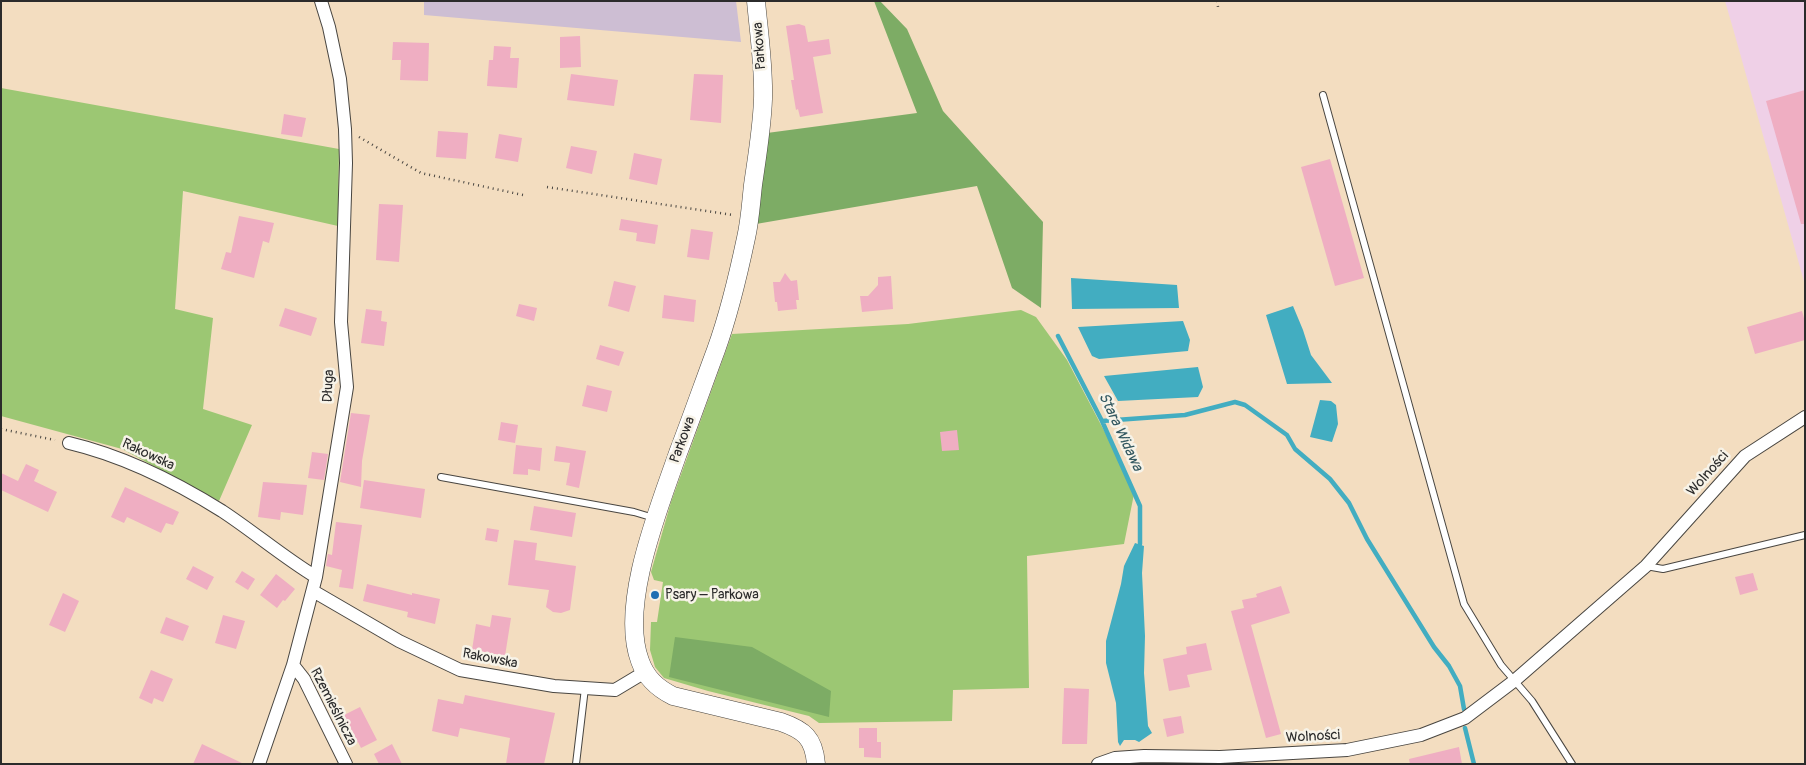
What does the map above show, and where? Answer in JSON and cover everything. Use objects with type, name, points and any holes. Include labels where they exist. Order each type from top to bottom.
[{"type":"street","name":"Długa","points":[[259,764],[293,665],[313,591],[347,387],[341,322],[346,163],[345,129],[340,79],[329,27],[321,1]]},
{"type":"street","name":"Parkowa","points":[[756,1],[763,98],[749,217],[734,290],[717,348],[655,518],[636,600],[636,646],[639,660],[645,672],[657,686],[673,696],[781,722],[801,730],[806,734],[812,745],[816,764]]},
{"type":"street","name":"Wolności","points":[[1098,764],[1115,758],[1144,756],[1222,760],[1347,750],[1421,736],[1465,718],[1514,682],[1646,566],[1745,456],[1805,417]]},
{"type":"street","name":"Rakowska","points":[[69,443],[110,454],[165,478],[222,512],[316,577]]},
{"type":"street","name":"Rakowska","points":[[313,591],[399,641],[460,670],[554,686],[615,690],[645,672]]},
{"type":"street","name":"Rzemieślnicza","points":[[293,665],[304,679],[346,764]]},
{"type":"lane","points":[[1323,95],[1464,604],[1496,658],[1514,682],[1532,701],[1572,764]]},
{"type":"lane","points":[[441,477],[624,510],[655,518]]},
{"type":"lane","points":[[1646,566],[1663,570],[1805,535]]},
{"type":"lane","points":[[576,764],[585,688]]},
{"type":"path","points":[[1217,1],[1218,7]]},
{"type":"path","points":[[345,129],[421,173],[523,195]]},
{"type":"path","points":[[547,187],[676,208],[749,217]]},
{"type":"path","points":[[1,429],[69,443]]},
{"type":"shaded area","points":[[424,1],[736,1],[741,42],[424,15]]},
{"type":"shaded area","points":[[1725,1],[1805,1],[1805,285],[1734,32]]},
{"type":"green space","points":[[874,1],[880,1],[907,29],[943,111],[1043,222],[1041,308],[1012,288],[977,186],[756,224],[767,133],[917,113]]},
{"type":"green space","points":[[1,88],[339,149],[338,226],[183,191],[175,309],[213,318],[203,409],[252,425],[219,501],[122,449],[1,416]]},
{"type":"green space","points":[[1021,310],[1036,317],[1067,360],[1110,442],[1134,494],[1124,544],[1027,556],[1029,688],[953,690],[952,721],[819,723],[809,716],[664,678],[655,667],[650,650],[651,622],[657,622],[663,582],[654,580],[651,572],[671,502],[732,334],[908,324]]},
{"type":"green space","points":[[675,637],[752,647],[831,691],[829,717],[669,677]]},
{"type":"water","points":[[1071,278],[1177,285],[1179,308],[1072,309]]},
{"type":"water","points":[[1293,306],[1311,355],[1332,383],[1287,384],[1266,315]]},
{"type":"water","points":[[1183,321],[1190,340],[1188,351],[1099,359],[1092,356],[1078,327]]},
{"type":"water","points":[[1198,367],[1203,387],[1198,397],[1118,401],[1104,376]]},
{"type":"water","points":[[1320,400],[1331,401],[1336,405],[1338,424],[1332,442],[1310,437]]},
{"type":"water","points":[[1135,543],[1144,546],[1142,573],[1145,636],[1144,673],[1148,726],[1152,733],[1139,742],[1124,740],[1120,746],[1118,742],[1116,703],[1106,663],[1106,641],[1124,566]]},
{"type":"building","points":[[799,24],[805,26],[808,42],[829,39],[831,54],[813,57],[823,113],[800,117],[798,109],[796,110],[791,80],[794,80],[786,26]]},
{"type":"building","points":[[580,36],[581,67],[560,68],[560,37]]},
{"type":"building","points":[[393,42],[429,43],[428,81],[400,80],[401,60],[392,60]]},
{"type":"building","points":[[494,46],[511,47],[510,58],[519,58],[517,88],[487,86],[489,60],[493,60]]},
{"type":"building","points":[[571,74],[618,80],[614,106],[567,100]]},
{"type":"building","points":[[694,74],[723,75],[721,123],[690,120]]},
{"type":"building","points":[[1805,90],[1805,224],[1801,224],[1766,101]]},
{"type":"building","points":[[284,114],[306,118],[302,137],[281,134]]},
{"type":"building","points":[[438,131],[468,133],[466,159],[436,157]]},
{"type":"building","points":[[499,134],[522,138],[518,162],[495,158]]},
{"type":"building","points":[[571,146],[597,151],[592,174],[566,168]]},
{"type":"building","points":[[634,153],[662,159],[657,185],[629,179]]},
{"type":"building","points":[[1330,159],[1364,278],[1335,286],[1301,167]]},
{"type":"building","points":[[379,204],[403,205],[399,262],[376,260]]},
{"type":"building","points":[[239,216],[274,223],[269,243],[263,241],[254,278],[221,269],[226,252],[231,253]]},
{"type":"building","points":[[621,219],[658,225],[655,244],[636,241],[637,233],[619,230]]},
{"type":"building","points":[[691,229],[713,232],[709,260],[687,257]]},
{"type":"building","points":[[785,273],[791,281],[797,280],[799,300],[796,300],[797,309],[778,311],[773,282],[780,282]]},
{"type":"building","points":[[891,276],[893,309],[862,312],[860,296],[868,296],[878,285],[878,277]]},
{"type":"building","points":[[614,281],[636,286],[629,312],[608,306]]},
{"type":"building","points":[[664,295],[696,300],[694,322],[662,318]]},
{"type":"building","points":[[519,304],[537,308],[534,321],[516,316]]},
{"type":"building","points":[[285,308],[317,318],[311,336],[279,326]]},
{"type":"building","points":[[366,309],[382,311],[381,321],[387,322],[384,346],[361,343]]},
{"type":"building","points":[[1802,311],[1805,322],[1805,340],[1755,354],[1747,327]]},
{"type":"building","points":[[600,345],[624,352],[619,366],[596,359]]},
{"type":"building","points":[[587,385],[612,391],[607,412],[582,406]]},
{"type":"building","points":[[351,413],[370,415],[362,461],[361,487],[340,482]]},
{"type":"building","points":[[501,422],[518,425],[515,443],[498,440]]},
{"type":"building","points":[[957,430],[959,450],[942,451],[940,432]]},
{"type":"building","points":[[516,445],[542,448],[540,471],[528,469],[528,475],[513,474]]},
{"type":"building","points":[[556,446],[586,451],[579,488],[566,485],[570,463],[554,461]]},
{"type":"building","points":[[312,452],[328,454],[324,480],[308,478]]},
{"type":"building","points":[[26,464],[39,470],[34,481],[57,492],[48,512],[1,490],[1,473],[18,481]]},
{"type":"building","points":[[364,480],[425,489],[421,518],[360,508]]},
{"type":"building","points":[[263,482],[307,485],[303,515],[281,512],[280,520],[258,517]]},
{"type":"building","points":[[125,487],[179,512],[173,525],[166,523],[161,533],[127,517],[124,523],[111,517]]},
{"type":"building","points":[[534,506],[576,513],[572,537],[530,530]]},
{"type":"building","points":[[336,522],[362,525],[353,589],[339,587],[342,570],[326,566],[328,554],[332,555]]},
{"type":"building","points":[[487,528],[499,530],[497,542],[485,540]]},
{"type":"building","points":[[514,540],[537,543],[535,560],[576,566],[570,610],[561,613],[553,612],[546,607],[549,590],[508,585]]},
{"type":"building","points":[[193,566],[214,577],[207,590],[186,579]]},
{"type":"building","points":[[242,571],[255,579],[248,590],[235,582]]},
{"type":"building","points":[[1753,573],[1758,590],[1740,595],[1735,577]]},
{"type":"building","points":[[276,574],[295,589],[277,608],[260,595]]},
{"type":"building","points":[[367,584],[412,595],[412,593],[440,599],[435,624],[407,617],[408,612],[363,601]]},
{"type":"building","points":[[1281,586],[1290,613],[1251,625],[1281,734],[1266,738],[1231,611],[1244,608],[1242,600],[1257,597],[1256,594]]},
{"type":"building","points":[[63,593],[79,601],[65,632],[49,625]]},
{"type":"building","points":[[223,615],[245,621],[236,649],[215,643]]},
{"type":"building","points":[[492,615],[511,618],[505,656],[472,650],[476,624],[490,627]]},
{"type":"building","points":[[166,617],[189,626],[183,641],[160,633]]},
{"type":"building","points":[[1206,643],[1212,670],[1187,675],[1190,687],[1169,691],[1163,659],[1187,654],[1186,647]]},
{"type":"building","points":[[151,670],[173,679],[163,702],[154,698],[152,704],[139,698]]},
{"type":"building","points":[[1064,688],[1089,689],[1087,744],[1062,744]]},
{"type":"building","points":[[465,695],[555,713],[544,764],[506,764],[510,738],[460,728],[458,737],[432,731],[438,699],[463,704]]},
{"type":"building","points":[[360,707],[377,740],[361,748],[358,742],[352,745],[338,718]]},
{"type":"building","points":[[1181,716],[1184,733],[1167,737],[1163,719]]},
{"type":"building","points":[[859,728],[877,728],[877,742],[881,742],[881,758],[864,757],[864,748],[859,748]]},
{"type":"building","points":[[202,744],[244,764],[193,764]]},
{"type":"building","points":[[392,744],[402,764],[379,764],[374,754]]},
{"type":"building","points":[[1459,747],[1462,764],[1410,764],[1409,759]]},
{"type":"waterway","name":"Stara Widawa","points":[[1058,336],[1102,421],[1140,506],[1140,544]]},
{"type":"waterway","points":[[1102,421],[1185,415],[1235,402],[1245,405],[1287,435],[1295,449],[1330,479],[1349,503],[1367,539],[1434,647],[1449,666],[1460,686],[1464,709]]},
{"type":"waterway","points":[[1465,728],[1474,764]]},
{"type":"place","name":"Psary – Parkowa","points":[[655,595]]}]
